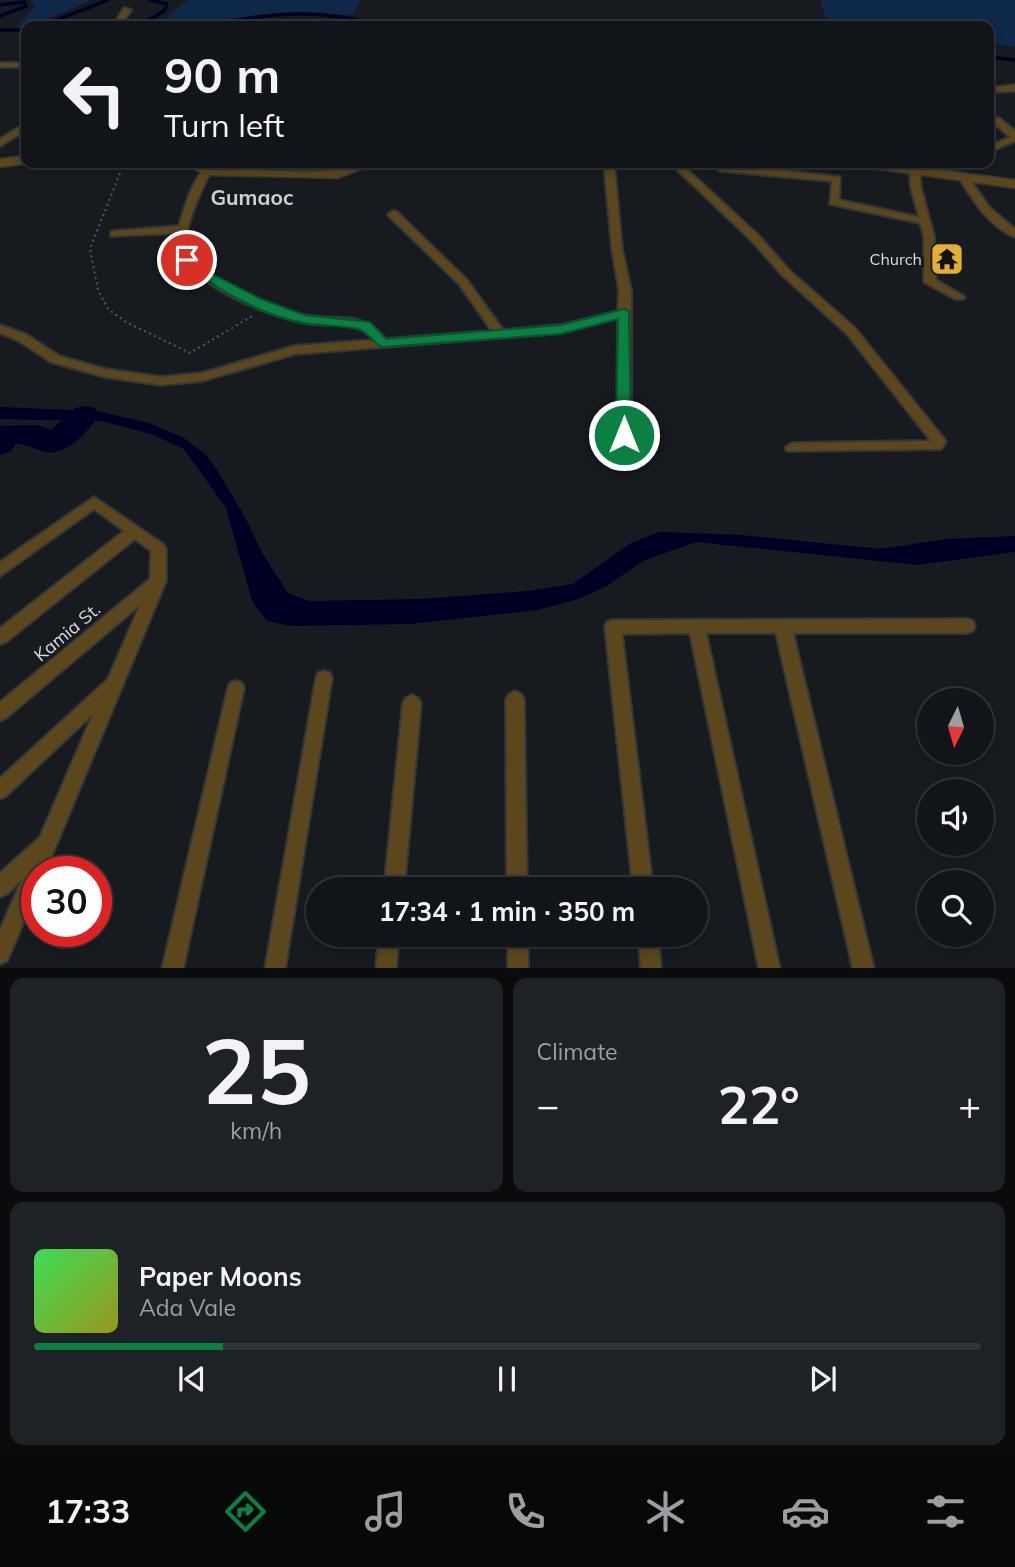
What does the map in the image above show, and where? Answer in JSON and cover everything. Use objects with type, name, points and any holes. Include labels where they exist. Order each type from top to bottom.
[{"type":"street","points":[[120,21],[127,10]]},
{"type":"street","points":[[0,65],[21,65]]},
{"type":"street","points":[[994,90],[1015,88]]},
{"type":"street","points":[[994,120],[1015,137],[994,147]]},
{"type":"street","points":[[0,143],[21,129]]},
{"type":"street","points":[[0,163],[21,161]]},
{"type":"street","points":[[200,168],[206,171],[338,174],[356,168]]},
{"type":"street","points":[[609,168],[617,249],[625,290],[624,435]]},
{"type":"street","points":[[680,168],[755,238],[786,273],[854,334],[939,442],[936,446],[792,448]]},
{"type":"street","points":[[728,168],[837,179],[834,202],[925,221]]},
{"type":"street","points":[[915,168],[931,258],[930,282],[959,297]]},
{"type":"street","points":[[924,168],[1015,184]]},
{"type":"street","points":[[931,170],[937,168]]},
{"type":"street","points":[[206,171],[194,197],[180,244],[187,260],[212,279],[269,307],[303,319],[366,325],[383,343]]},
{"type":"street","points":[[964,177],[975,197],[999,223],[1015,234]]},
{"type":"street","points":[[393,214],[463,282],[499,332]]},
{"type":"street","points":[[115,234],[185,229]]},
{"type":"street","points":[[0,329],[23,338],[55,359],[105,373],[161,381],[202,377],[294,350],[561,329],[624,313]]},
{"type":"street","points":[[0,570],[94,502],[159,549],[158,581],[0,954]]},
{"type":"street","points":[[0,637],[135,531]]},
{"type":"street","name":"Kamia St.","points":[[0,713],[158,581]]},
{"type":"street","points":[[642,877],[613,627],[967,626]]},
{"type":"street","points":[[697,627],[770,968]]},
{"type":"street","points":[[783,627],[864,968]]},
{"type":"street","points":[[275,968],[324,678]]},
{"type":"street","points":[[0,790],[115,681]]},
{"type":"street","points":[[172,968],[236,688]]},
{"type":"street","points":[[515,699],[517,877]]},
{"type":"street","points":[[395,877],[412,703]]},
{"type":"street","points":[[0,887],[48,840]]},
{"type":"street","points":[[386,968],[388,947]]},
{"type":"street","points":[[518,947],[518,968]]},
{"type":"street","points":[[649,947],[651,968]]},
{"type":"path","points":[[122,168],[90,249],[98,290],[108,309],[157,340],[190,354],[269,307]]},
{"type":"shaded area","points":[[30,0],[91,0],[44,21],[22,21],[36,6]]},
{"type":"shaded area","points":[[188,0],[361,0],[353,15],[276,13],[220,21],[163,20]]},
{"type":"shaded area","points":[[820,0],[1015,0],[1015,47],[994,45],[994,21],[827,21]]},
{"type":"shaded area","points":[[0,407],[97,411],[149,423],[184,438],[207,456],[217,470],[245,517],[262,553],[288,593],[309,601],[421,599],[528,591],[573,584],[631,543],[659,532],[742,535],[880,549],[946,539],[1015,536],[1015,552],[917,565],[696,542],[643,561],[607,586],[578,599],[538,610],[410,624],[291,626],[267,621],[252,601],[226,508],[184,449],[151,434],[101,421],[0,419]]},
{"type":"building","name":"Church","points":[[933,246],[963,252],[959,272],[933,265]]},
{"type":"waterway","points":[[54,21],[108,0]]},
{"type":"waterway","points":[[147,21],[164,11],[167,4],[150,0]]},
{"type":"waterway","points":[[0,5],[24,2],[26,6],[0,16]]},
{"type":"waterway","points":[[234,21],[296,14],[337,16],[360,21]]},
{"type":"waterway","points":[[0,30],[21,30]]},
{"type":"waterway","points":[[994,58],[1015,60]]},
{"type":"waterway","points":[[0,445],[8,434],[38,435],[49,443],[54,443],[85,415]]},
{"type":"place","name":"Church","points":[[947,259]]},
{"type":"district","name":"Gumaoc","points":[[252,197]]},
{"type":"route","points":[[187,260],[212,279],[256,302],[303,319],[366,325],[383,343],[561,329],[624,313],[624,435]]}]
